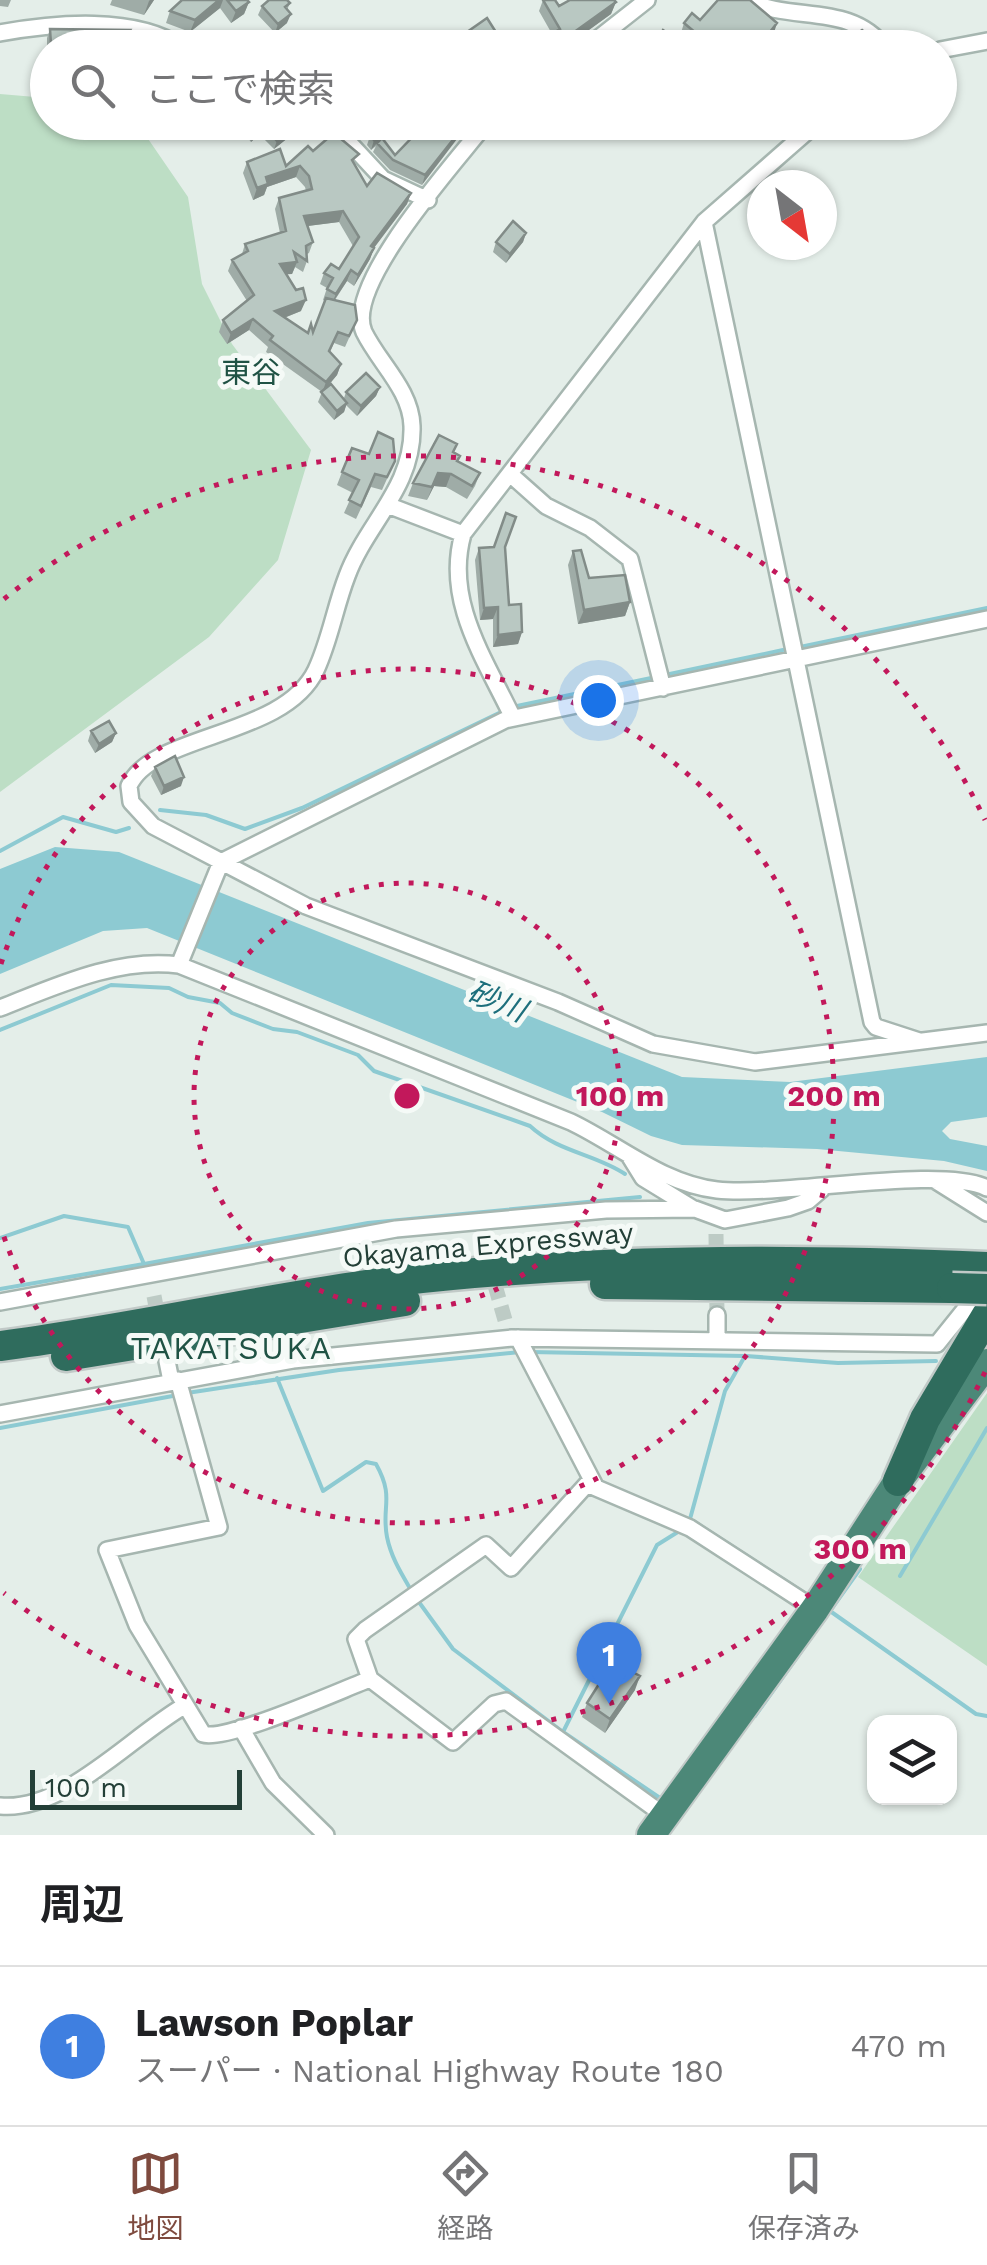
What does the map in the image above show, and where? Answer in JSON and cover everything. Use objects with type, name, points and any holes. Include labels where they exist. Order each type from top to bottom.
[{"type":"highway","name":"Okayama Expressway","points":[[0,1346],[222,1307],[504,1270],[700,1262],[977,1279]]},
{"type":"highway","name":"Okayama Expressway","points":[[0,1367],[226,1328],[506,1290],[977,1279]]},
{"type":"highway","points":[[898,1480],[925,1419],[987,1315]]},
{"type":"highway","points":[[898,1480],[926,1424],[987,1338]]},
{"type":"highway","points":[[658,1825],[815,1608],[898,1480],[987,1363]]},
{"type":"street","points":[[609,30],[647,0]]},
{"type":"street","points":[[746,0],[792,15],[842,17],[866,30]]},
{"type":"street","points":[[47,30],[94,26],[123,30]]},
{"type":"street","points":[[0,34],[30,31]]},
{"type":"street","points":[[957,47],[987,41]]},
{"type":"street","points":[[346,140],[383,180],[428,200]]},
{"type":"street","points":[[473,140],[392,248],[362,302],[363,330],[400,389],[412,423],[410,448],[390,506],[352,563],[326,648],[307,688],[278,710],[144,766],[132,779],[128,795],[146,820],[220,867],[306,906],[558,1002],[653,1044],[755,1062],[987,1033]]},
{"type":"street","points":[[513,718],[459,603],[462,534],[704,222],[797,140]]},
{"type":"street","points":[[704,222],[872,1022],[876,1028],[923,1042]]},
{"type":"street","points":[[510,474],[546,506],[590,528],[630,559],[661,680]]},
{"type":"street","points":[[390,506],[462,534]]},
{"type":"street","points":[[181,960],[220,867],[513,718],[661,680],[797,659],[987,619]]},
{"type":"street","points":[[0,1008],[123,965],[181,960],[571,1122],[660,1173],[700,1187],[822,1189],[934,1180],[987,1188]]},
{"type":"street","points":[[628,1152],[643,1178],[716,1227],[808,1201],[822,1189]]},
{"type":"street","points":[[934,1180],[987,1213]]},
{"type":"street","points":[[0,1302],[396,1229],[479,1232],[606,1210],[695,1210]]},
{"type":"street","points":[[150,1277],[154,1296]]},
{"type":"street","points":[[0,1414],[179,1388],[293,1360],[518,1344],[717,1338],[937,1344],[977,1279]]},
{"type":"street","points":[[717,1315],[717,1338]]},
{"type":"street","points":[[505,1320],[594,1484],[686,1526],[815,1608]]},
{"type":"street","points":[[167,1360],[179,1388],[219,1527],[107,1550],[120,1590],[184,1706],[203,1734],[211,1737],[370,1678]]},
{"type":"street","points":[[594,1484],[578,1490],[511,1568],[486,1545],[356,1639],[370,1678],[453,1742],[494,1704],[506,1702],[658,1825]]},
{"type":"street","points":[[0,1806],[62,1794],[140,1733],[184,1706]]},
{"type":"street","points":[[241,1728],[273,1783],[326,1835]]},
{"type":"green space","points":[[0,94],[30,97],[30,140],[149,140],[188,197],[202,284],[232,344],[311,450],[278,560],[209,637],[0,792]]},
{"type":"green space","points":[[987,1393],[987,1666],[858,1577]]},
{"type":"water","points":[[55,847],[119,852],[682,1077],[790,1082],[987,1057],[987,1117],[951,1122],[942,1131],[950,1139],[987,1146],[987,1171],[944,1161],[817,1149],[682,1145],[651,1136],[602,1112],[147,928],[103,931],[0,974],[0,869]]},
{"type":"building","points":[[182,0],[219,0],[195,20],[170,11]]},
{"type":"building","points":[[227,0],[247,0],[249,2],[236,11]]},
{"type":"building","points":[[269,0],[287,0],[290,3],[285,7],[291,14],[278,24],[262,6]]},
{"type":"building","points":[[543,0],[555,0],[559,6],[570,0],[616,2],[577,30],[560,29]]},
{"type":"building","points":[[718,0],[750,0],[777,23],[771,30],[692,30],[684,23],[692,13],[700,20]]},
{"type":"building","points":[[487,18],[495,30],[470,30]]},
{"type":"building","points":[[326,140],[342,140],[359,154],[352,160],[367,186],[377,173],[411,193],[371,246],[374,248],[358,275],[351,270],[336,294],[327,289],[333,278],[324,273],[331,264],[339,269],[359,237],[343,211],[304,216],[313,242],[306,246],[307,261],[294,252],[297,262],[280,264],[296,290],[303,288],[306,300],[275,311],[308,333],[311,324],[313,332],[326,298],[355,305],[357,320],[349,336],[338,332],[329,351],[341,364],[326,382],[270,340],[273,336],[253,319],[231,333],[223,320],[254,295],[232,260],[248,251],[245,244],[286,231],[279,198],[312,189],[309,176],[300,166],[266,177],[268,184],[257,188],[247,162],[280,149],[286,166],[308,146],[313,151]]},
{"type":"building","points":[[384,140],[395,155],[410,140],[453,140],[425,175],[393,160],[377,143]]},
{"type":"building","points":[[513,221],[526,233],[510,254],[496,242]]},
{"type":"building","points":[[366,373],[380,387],[361,406],[346,392]]},
{"type":"building","points":[[331,384],[347,403],[337,411],[321,392]]},
{"type":"building","points":[[378,432],[393,439],[395,461],[387,477],[375,474],[361,506],[349,500],[359,480],[342,472],[352,448],[369,454]]},
{"type":"building","points":[[439,435],[457,444],[453,452],[460,456],[457,461],[480,473],[472,486],[451,474],[438,473],[432,487],[413,483]]},
{"type":"building","points":[[506,513],[516,517],[505,547],[509,605],[521,604],[522,632],[498,635],[498,607],[484,608],[479,548],[494,547]]},
{"type":"building","points":[[581,550],[589,578],[625,575],[630,602],[584,610],[573,551]]},
{"type":"building","points":[[109,721],[116,733],[99,744],[91,731]]},
{"type":"building","points":[[175,756],[184,777],[164,786],[155,767]]},
{"type":"building","points":[[613,1662],[640,1676],[610,1719],[587,1703]]},
{"type":"waterway","points":[[800,647],[987,608]]},
{"type":"waterway","points":[[665,675],[783,650]]},
{"type":"waterway","points":[[517,706],[656,677]]},
{"type":"waterway","points":[[160,810],[206,815],[245,829],[302,808],[499,713]]},
{"type":"waterway","points":[[0,851],[63,817],[116,832],[129,828]]},
{"type":"waterway","points":[[0,1030],[111,985],[169,988],[188,997],[220,1003],[232,1013],[273,1029],[297,1032],[358,1055],[374,1071],[530,1126],[552,1142],[625,1174]]},
{"type":"waterway","points":[[0,1238],[64,1216],[128,1227],[144,1264],[368,1223],[640,1197]]},
{"type":"waterway","points":[[0,1289],[144,1264]]},
{"type":"waterway","points":[[187,1393],[339,1370],[520,1352]]},
{"type":"waterway","points":[[530,1352],[745,1356],[725,1391],[690,1519],[809,1596]]},
{"type":"waterway","points":[[746,1356],[838,1363],[936,1361]]},
{"type":"waterway","points":[[277,1378],[323,1491],[366,1462],[376,1464],[386,1494],[389,1544],[411,1590]]},
{"type":"waterway","points":[[0,1428],[178,1395]]},
{"type":"waterway","points":[[900,1576],[987,1428]]},
{"type":"waterway","points":[[660,1798],[563,1732],[657,1545],[681,1530]]},
{"type":"waterway","points":[[755,1716],[860,1569]]},
{"type":"waterway","points":[[416,1598],[453,1649],[563,1732]]},
{"type":"waterway","points":[[830,1611],[976,1714],[987,1716]]},
{"type":"tunnel","points":[[716,1234],[717,1315]]},
{"type":"tunnel","points":[[482,1240],[505,1320]]},
{"type":"tunnel","points":[[154,1296],[159,1322]]},
{"type":"place","name":"Lawson Poplar","points":[[609,1704]]},
{"type":"district","name":"東谷","points":[[251,372]]},
{"type":"district","name":"TAKATSUKA","points":[[232,1348]]},
{"type":"water label","name":"砂川","points":[[497,1001]]}]
